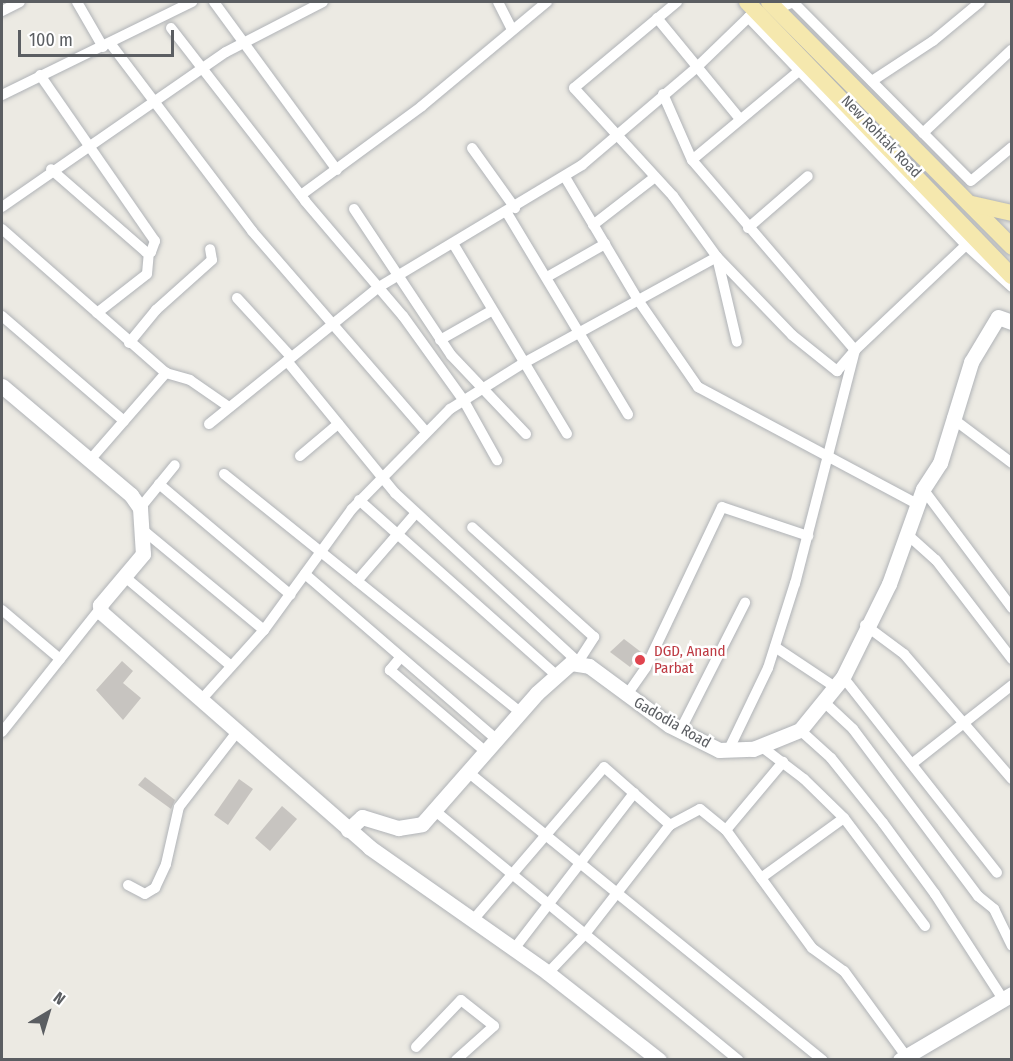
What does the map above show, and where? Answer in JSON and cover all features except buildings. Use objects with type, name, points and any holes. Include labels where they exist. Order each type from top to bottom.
[{"type":"main road","name":"New Rohtak Road","points":[[760,7],[971,204],[1011,247]]},
{"type":"main road","name":"New Rohtak Road","points":[[760,7],[995,257],[1011,277]]},
{"type":"main road","points":[[971,204],[1011,213]]},
{"type":"street","points":[[2,11],[21,2]]},
{"type":"street","points":[[77,2],[106,45],[252,231],[425,431]]},
{"type":"street","points":[[2,95],[192,2]]},
{"type":"street","points":[[214,2],[337,170]]},
{"type":"street","points":[[2,207],[51,169],[200,69],[243,42],[322,2]]},
{"type":"street","points":[[498,2],[512,30]]},
{"type":"street","points":[[301,195],[422,106],[547,2]]},
{"type":"street","points":[[676,2],[574,86],[614,136],[680,204],[717,257],[792,335],[833,370],[839,370],[855,350],[966,245]]},
{"type":"street","points":[[209,424],[379,287],[454,245],[565,177],[697,67],[760,7],[793,2],[974,181],[1011,147]]},
{"type":"street","points":[[872,81],[933,41],[980,2]]},
{"type":"street","points":[[760,7],[800,70],[966,245],[1011,277]]},
{"type":"street","points":[[657,18],[739,118]]},
{"type":"street","points":[[171,28],[200,69],[301,195],[379,287],[464,401],[497,460]]},
{"type":"street","points":[[923,133],[1011,50]]},
{"type":"street","points":[[692,160],[739,118],[800,70]]},
{"type":"street","points":[[40,75],[155,241],[149,254],[147,274],[97,313]]},
{"type":"street","points":[[663,94],[692,160],[855,350]]},
{"type":"street","points":[[472,148],[511,210],[628,414]]},
{"type":"street","points":[[51,169],[149,254]]},
{"type":"street","points":[[748,228],[808,176]]},
{"type":"street","points":[[565,177],[638,300],[698,387],[829,454],[919,505]]},
{"type":"street","points":[[594,225],[654,177]]},
{"type":"street","points":[[354,209],[440,339],[526,434]]},
{"type":"street","points":[[2,229],[166,374],[190,380],[229,407]]},
{"type":"street","points":[[548,277],[605,244]]},
{"type":"street","points":[[454,245],[522,364],[567,434]]},
{"type":"street","points":[[995,257],[1011,247]]},
{"type":"street","points":[[129,343],[156,310],[212,260],[210,249]]},
{"type":"street","points":[[201,700],[264,630],[359,500],[425,431],[464,401],[522,364],[717,257]]},
{"type":"street","points":[[717,257],[737,342]]},
{"type":"street","points":[[237,298],[289,359],[381,477],[416,513],[578,662]]},
{"type":"street","points":[[440,339],[491,311]]},
{"type":"street","points":[[2,316],[124,421]]},
{"type":"street","name":"Gadodia Road","points":[[578,662],[680,731],[729,751],[762,747],[800,730],[839,682],[884,594],[909,536],[923,489],[940,463],[971,362],[1004,319]]},
{"type":"street","points":[[729,751],[775,647],[808,536],[855,350]]},
{"type":"street","points":[[90,460],[166,374]]},
{"type":"street","points":[[2,386],[131,495],[140,508],[143,530],[141,558],[2,732]]},
{"type":"street","points":[[952,418],[1011,463]]},
{"type":"street","points":[[300,456],[338,424]]},
{"type":"street","points":[[140,508],[175,465]]},
{"type":"street","points":[[224,474],[520,712]]},
{"type":"street","points":[[159,484],[291,595]]},
{"type":"street","points":[[923,489],[1011,608]]},
{"type":"street","points":[[359,500],[555,674]]},
{"type":"street","points":[[626,696],[646,667],[722,507],[808,536]]},
{"type":"street","points":[[357,581],[416,513]]},
{"type":"street","points":[[348,830],[362,817],[394,827],[418,826],[555,674],[578,662],[594,637],[472,527]]},
{"type":"street","points":[[143,530],[264,630]]},
{"type":"street","points":[[909,536],[936,560],[1011,659]]},
{"type":"street","points":[[306,574],[496,739]]},
{"type":"street","points":[[125,577],[231,666]]},
{"type":"street","points":[[680,731],[745,603]]},
{"type":"street","points":[[100,609],[348,830],[548,973],[659,1059]]},
{"type":"street","points":[[2,610],[60,659]]},
{"type":"street","points":[[866,626],[904,654],[1011,779]]},
{"type":"street","points":[[775,647],[839,682],[913,763],[997,873]]},
{"type":"street","points":[[400,658],[390,670],[485,752]]},
{"type":"street","points":[[913,763],[1011,686]]},
{"type":"street","points":[[823,701],[853,729],[978,896],[994,909],[1011,946]]},
{"type":"street","points":[[548,973],[585,934],[670,825],[700,809],[726,830],[812,948],[844,971],[903,1058],[1007,996],[883,823],[831,758],[800,730]]},
{"type":"street","points":[[128,885],[145,894],[155,888],[166,864],[179,807],[237,732]]},
{"type":"street","points":[[762,747],[783,762],[844,818],[925,926]]},
{"type":"street","points":[[726,830],[783,762]]},
{"type":"street","points":[[473,920],[604,767],[670,825]]},
{"type":"street","points":[[468,772],[544,836],[823,1059]]},
{"type":"street","points":[[514,949],[634,793]]},
{"type":"street","points":[[434,810],[738,1059]]},
{"type":"street","points":[[761,878],[844,818]]},
{"type":"street","points":[[416,1047],[461,1000],[494,1026],[456,1059]]},
{"type":"place","name":"DGD, Anand Parbat","points":[[640,660]]}]
